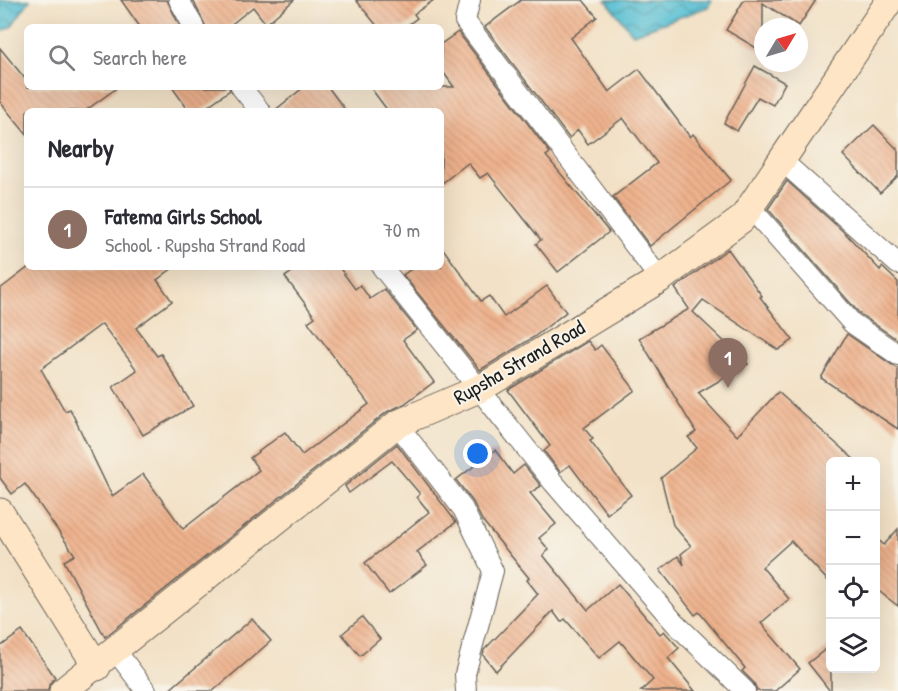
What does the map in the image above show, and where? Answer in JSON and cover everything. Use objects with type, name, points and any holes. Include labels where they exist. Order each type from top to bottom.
[{"type":"street","points":[[179,0],[192,24]]},
{"type":"street","points":[[470,0],[465,21],[660,279]]},
{"type":"street","name":"Rupsha Strand Road","points":[[63,691],[107,659],[397,424],[481,388],[660,279],[742,219],[780,159],[890,0]]},
{"type":"street","points":[[243,90],[258,108]]},
{"type":"street","points":[[780,159],[898,264]]},
{"type":"street","points":[[750,207],[852,323],[898,355]]},
{"type":"street","points":[[384,270],[481,388],[553,482],[675,623],[745,691]]},
{"type":"street","points":[[397,424],[463,509],[493,571],[465,674],[466,691]]},
{"type":"street","points":[[0,512],[107,659],[146,691]]},
{"type":"water","points":[[0,0],[30,0],[11,27],[0,32]]},
{"type":"water","points":[[606,0],[712,0],[708,7],[633,34]]},
{"type":"building","points":[[121,0],[167,0],[179,24],[138,24]]},
{"type":"building","points":[[193,0],[294,0],[266,24],[253,7],[232,24],[205,24]]},
{"type":"building","points":[[356,0],[434,0],[414,14],[417,18],[409,24],[376,24]]},
{"type":"building","points":[[521,0],[583,0],[597,17],[571,38],[609,92],[639,69],[690,137],[693,134],[731,180],[650,246],[613,197],[657,163],[623,118],[588,144],[578,130],[569,138],[485,27]]},
{"type":"building","points":[[744,0],[816,0],[804,18],[786,18],[763,3],[763,18],[754,18],[754,47],[726,30]]},
{"type":"building","points":[[458,32],[550,153],[546,156],[609,232],[558,272],[536,244],[541,240],[488,173],[480,178],[468,163],[444,182],[444,108],[386,108],[372,90],[444,90],[444,87],[454,87],[444,73],[444,42]]},
{"type":"building","points":[[0,48],[24,77],[24,90],[114,90],[89,108],[24,108],[24,131],[0,102]]},
{"type":"building","points":[[754,68],[754,72],[766,72],[785,83],[773,105],[758,97],[737,131],[724,123]]},
{"type":"building","points":[[174,90],[230,90],[205,108],[187,108]]},
{"type":"building","points":[[300,90],[330,90],[344,108],[278,108]]},
{"type":"building","points":[[874,125],[898,150],[898,176],[880,193],[843,155]]},
{"type":"building","points":[[787,181],[846,234],[880,270],[882,267],[898,282],[898,340],[860,314],[768,209]]},
{"type":"building","points":[[728,249],[762,296],[760,297],[793,340],[778,350],[703,300],[693,312],[748,364],[698,393],[737,436],[778,392],[851,457],[826,457],[826,579],[791,541],[762,567],[789,599],[761,623],[800,669],[775,691],[757,691],[754,683],[742,671],[745,668],[699,612],[695,615],[660,570],[678,556],[684,565],[681,554],[691,546],[673,525],[661,478],[697,448],[688,437],[696,432],[639,338],[689,309],[675,288]]},
{"type":"building","points":[[444,250],[481,301],[489,296],[504,317],[547,286],[566,312],[534,337],[480,370],[403,275],[410,270],[444,270]]},
{"type":"building","points":[[25,270],[170,270],[157,280],[172,301],[136,328],[157,356],[161,354],[193,406],[143,435],[113,387],[137,370],[102,324],[41,369],[65,411],[70,409],[112,496],[143,474],[183,529],[259,470],[250,458],[285,432],[302,455],[369,404],[308,322],[315,317],[285,277],[295,270],[341,270],[355,289],[360,285],[370,299],[384,289],[417,330],[403,340],[434,382],[404,404],[387,412],[105,637],[64,561],[75,555],[25,484],[12,494],[0,478],[0,289]]},
{"type":"building","points":[[847,334],[898,369],[898,429],[821,378]]},
{"type":"building","points":[[588,341],[595,350],[601,345],[635,390],[584,428],[593,439],[590,441],[631,495],[607,514],[570,465],[560,472],[544,451],[550,446],[508,390]]},
{"type":"building","points":[[397,444],[456,522],[417,552],[427,565],[389,594],[365,563],[429,512],[417,497],[420,494],[392,461],[349,493],[345,486]]},
{"type":"building","points":[[495,450],[513,474],[524,465],[541,486],[530,493],[556,524],[539,538],[549,550],[543,555],[588,610],[618,584],[660,634],[664,631],[679,648],[668,658],[695,691],[641,691],[653,680],[620,641],[599,658],[565,619],[561,622],[553,611],[496,671],[483,655],[484,650],[538,594],[527,580],[529,578],[482,520],[473,502],[456,480]]},
{"type":"building","points":[[898,529],[898,606],[880,592],[880,542],[884,545]]},
{"type":"building","points":[[362,617],[380,639],[360,656],[342,634]]},
{"type":"building","points":[[252,619],[271,641],[213,691],[168,691]]},
{"type":"building","points":[[22,631],[55,677],[48,691],[0,691],[0,647]]},
{"type":"building","points":[[826,649],[826,673],[831,673],[831,691],[830,691],[808,663]]},
{"type":"place","name":"Fatema Girls School","points":[[728,388]]}]
